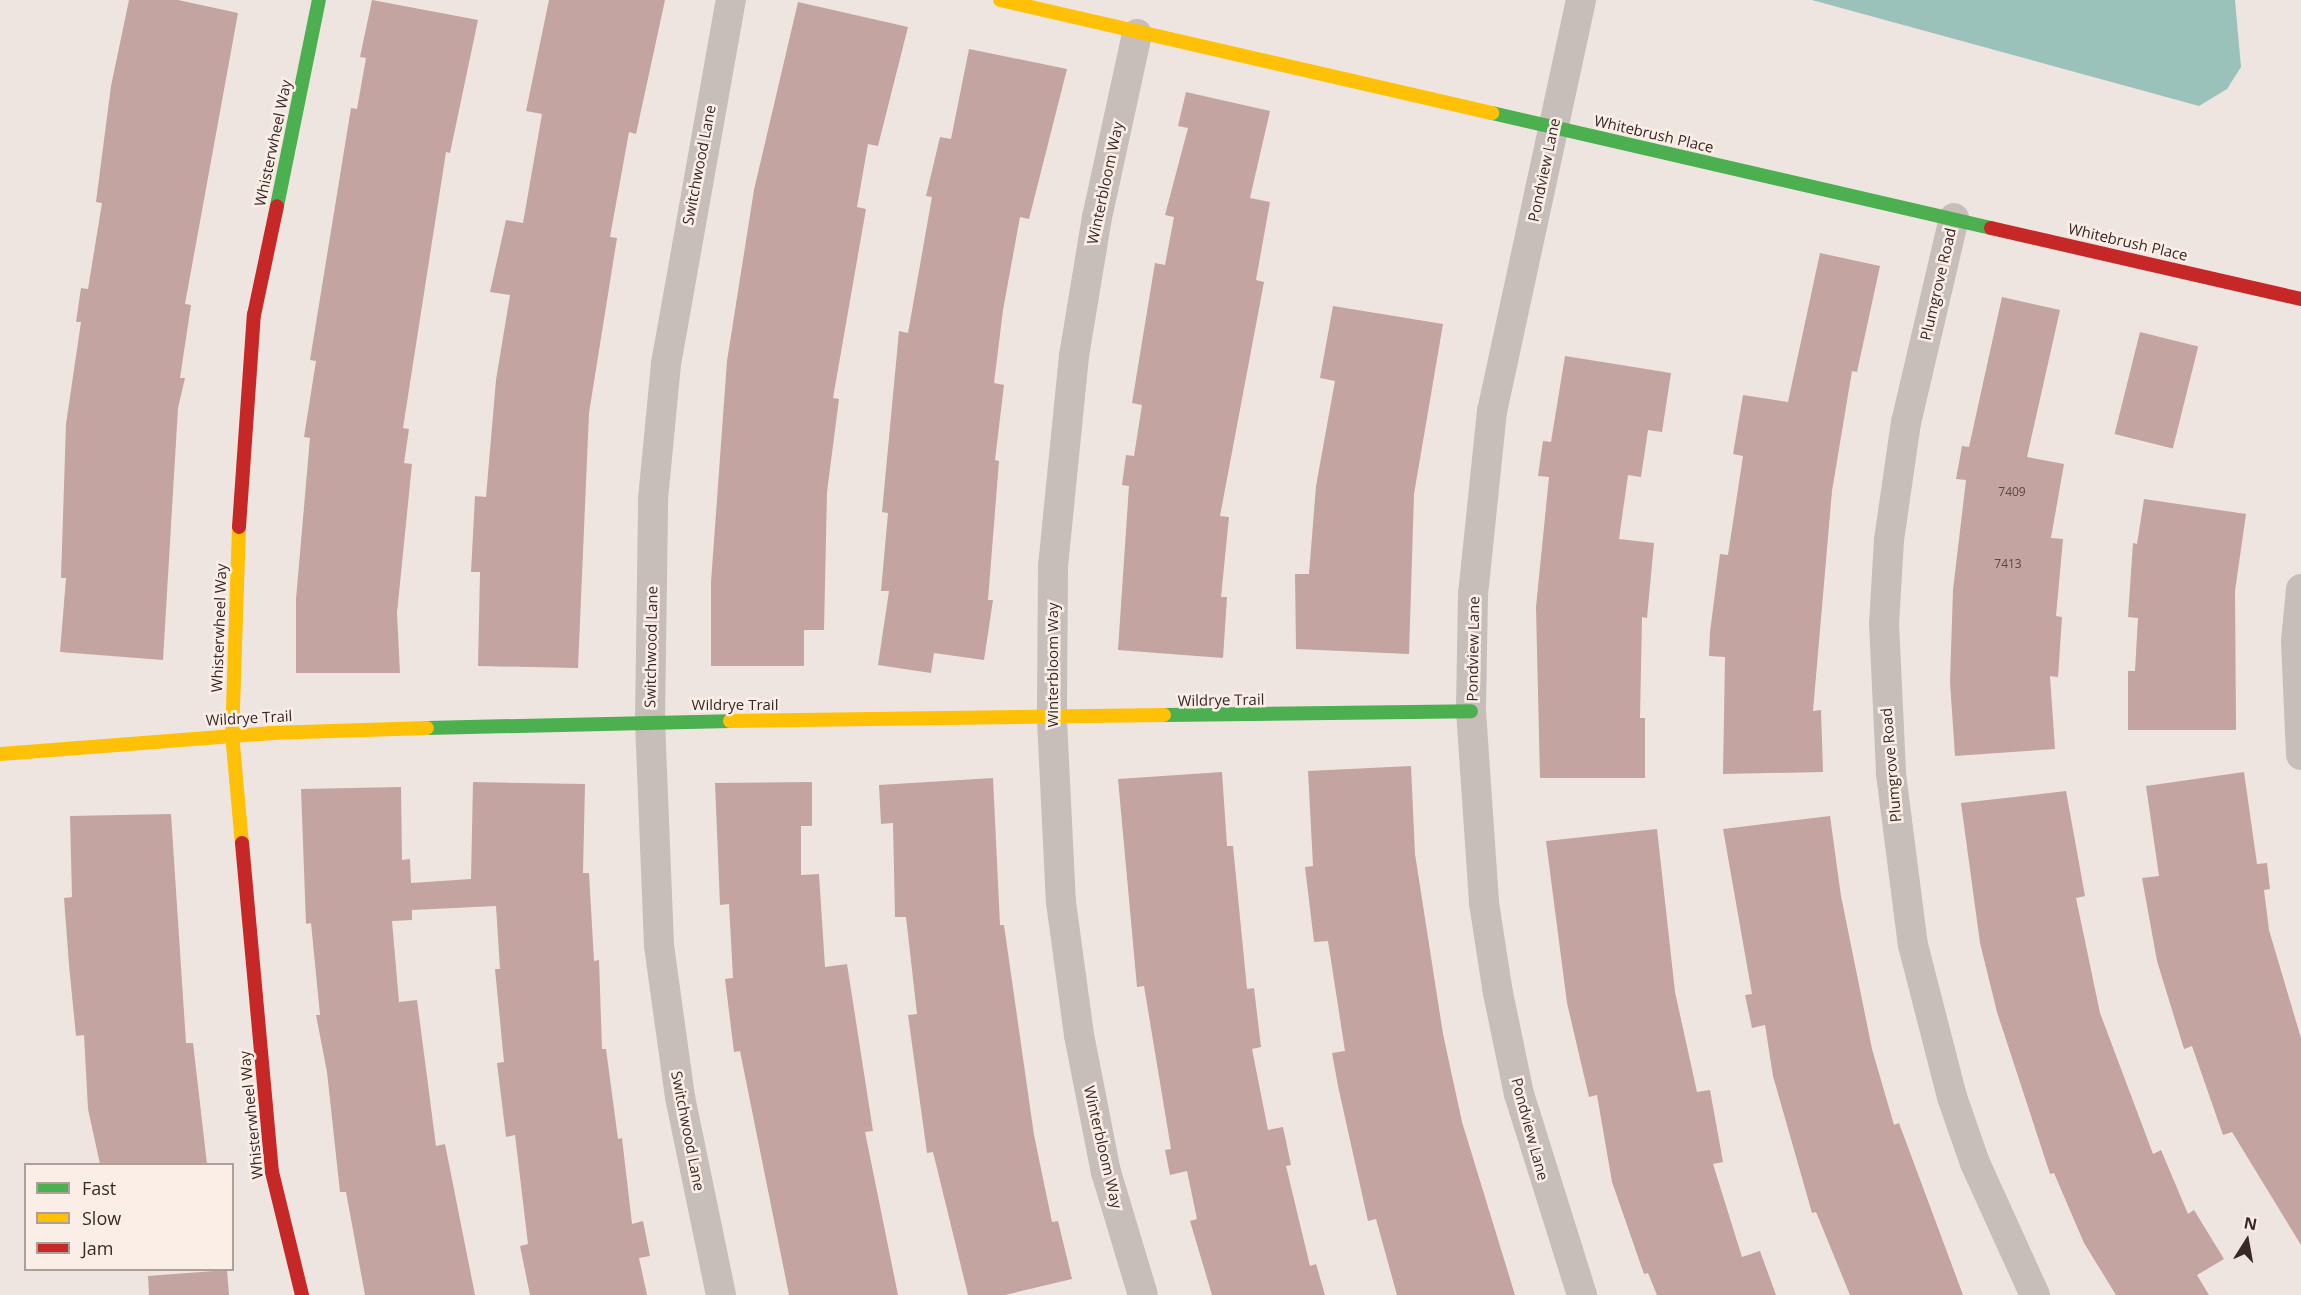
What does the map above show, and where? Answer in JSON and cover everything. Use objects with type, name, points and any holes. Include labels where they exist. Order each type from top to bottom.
[{"type":"street","name":"Whisterwheel Way","points":[[302,1295],[272,1172],[232,734],[240,507],[255,315],[319,0]]},
{"type":"street","name":"Switchwood Lane","points":[[721,1295],[680,1097],[659,945],[650,722],[654,500],[666,364],[731,0]]},
{"type":"street","name":"Whitebrush Place","points":[[1000,0],[1137,34],[1954,218],[2301,300]]},
{"type":"street","name":"Pondview Lane","points":[[1581,0],[1492,411],[1474,583],[1471,711],[1484,903],[1498,993],[1522,1105],[1582,1295]]},
{"type":"street","name":"Winterbloom Way","points":[[1137,34],[1097,217],[1074,356],[1053,567],[1052,720],[1061,902],[1079,1035],[1106,1172],[1143,1295]]},
{"type":"street","name":"Plumgrove Road","points":[[1954,218],[1905,422],[1889,540],[1884,623],[1891,774],[1913,945],[1952,1096],[1975,1163],[2035,1295]]},
{"type":"street","points":[[2301,589],[2296,641],[2301,755]]},
{"type":"street","name":"Wildrye Trail","points":[[0,754],[232,734],[650,722],[1052,720],[1471,711]]},
{"type":"water","points":[[1812,0],[2235,0],[2241,67],[2227,89],[2199,106]]},
{"type":"building","points":[[129,0],[178,0],[238,13],[185,304],[191,305],[180,378],[185,378],[178,408],[163,660],[60,652],[66,578],[61,578],[66,424],[81,322],[76,322],[81,288],[88,289],[102,203],[96,202],[111,86]]},
{"type":"building","points":[[372,0],[478,20],[450,153],[446,152],[403,428],[409,429],[404,463],[412,464],[397,613],[400,673],[296,673],[296,599],[310,438],[304,437],[316,361],[310,360],[351,108],[357,109],[366,58],[360,57]]},
{"type":"building","points":[[549,0],[665,0],[636,134],[629,132],[610,237],[617,238],[589,413],[578,668],[478,666],[480,572],[471,572],[475,496],[486,497],[496,380],[510,295],[490,292],[506,220],[523,223],[542,114],[526,111]]},
{"type":"building","points":[[798,2],[908,27],[878,146],[868,144],[857,207],[866,209],[833,398],[839,399],[827,492],[824,630],[804,630],[804,666],[711,666],[711,582],[727,361],[754,190]]},
{"type":"building","points":[[969,49],[1067,69],[1029,219],[1020,217],[1003,310],[994,383],[1004,385],[995,460],[999,461],[988,600],[993,600],[984,660],[934,653],[931,673],[878,665],[889,591],[881,591],[888,513],[882,512],[899,331],[908,333],[932,197],[926,196],[940,137],[951,139]]},
{"type":"building","points":[[1186,92],[1270,111],[1250,198],[1270,202],[1256,280],[1264,282],[1220,516],[1229,517],[1221,597],[1227,597],[1223,658],[1118,650],[1129,486],[1122,485],[1126,455],[1134,456],[1142,405],[1132,403],[1155,263],[1165,265],[1174,217],[1165,215],[1188,128],[1178,126]]},
{"type":"building","points":[[1820,253],[1880,266],[1857,372],[1852,371],[1832,491],[1813,711],[1821,710],[1823,772],[1723,774],[1725,657],[1709,656],[1710,632],[1720,554],[1728,555],[1743,456],[1733,454],[1743,395],[1788,402]]},
{"type":"building","points":[[2002,297],[2060,310],[2027,457],[2064,464],[2051,538],[2063,539],[2056,616],[2062,617],[2058,677],[2050,676],[2055,749],[1955,756],[1950,682],[1953,590],[1966,480],[1956,479],[1962,446],[1969,447]]},
{"type":"building","points":[[1333,306],[1443,324],[1414,494],[1409,654],[1296,649],[1295,574],[1309,574],[1316,486],[1335,381],[1320,378]]},
{"type":"building","points":[[2140,332],[2198,347],[2173,448],[2115,434]]},
{"type":"building","points":[[1565,356],[1671,373],[1662,432],[1648,430],[1641,477],[1628,475],[1619,539],[1654,543],[1647,618],[1642,617],[1640,718],[1645,718],[1645,778],[1540,778],[1536,607],[1549,477],[1538,476],[1543,441],[1551,442]]},
{"type":"building","points":[[2144,499],[2246,514],[2235,591],[2236,730],[2128,730],[2128,671],[2135,671],[2138,618],[2128,617],[2133,543],[2137,544]]},
{"type":"building","points":[[1411,766],[1415,854],[1443,1034],[1462,1122],[1515,1295],[1397,1295],[1376,1219],[1368,1221],[1338,1086],[1332,1053],[1345,1051],[1328,941],[1314,942],[1305,867],[1313,866],[1308,771]]},
{"type":"building","points":[[1222,772],[1227,846],[1233,846],[1247,989],[1254,988],[1261,1047],[1252,1049],[1268,1130],[1283,1127],[1291,1165],[1286,1166],[1310,1266],[1316,1264],[1325,1295],[1212,1295],[1190,1221],[1197,1219],[1187,1171],[1170,1175],[1165,1150],[1171,1149],[1144,986],[1137,987],[1118,779]]},
{"type":"building","points":[[2244,772],[2257,864],[2267,863],[2270,889],[2264,890],[2269,930],[2301,1038],[2301,1245],[2232,1132],[2223,1135],[2192,1046],[2184,1049],[2157,961],[2142,878],[2159,876],[2146,786]]},
{"type":"building","points":[[993,778],[1000,925],[1004,925],[1034,1135],[1052,1222],[1058,1221],[1072,1279],[1005,1295],[968,1295],[933,1152],[927,1153],[908,1015],[917,1014],[906,917],[895,917],[893,823],[881,824],[879,785]]},
{"type":"building","points":[[473,782],[585,784],[583,873],[589,873],[594,961],[599,960],[602,1049],[606,1049],[618,1139],[622,1138],[632,1224],[643,1221],[650,1256],[639,1258],[647,1295],[530,1295],[520,1246],[528,1244],[515,1135],[506,1137],[497,1063],[504,1062],[495,969],[500,969],[496,906],[412,910],[412,920],[392,921],[399,1002],[417,1000],[436,1146],[445,1144],[475,1295],[365,1295],[346,1192],[340,1192],[327,1072],[316,1015],[320,1015],[311,923],[306,924],[301,789],[401,787],[402,860],[410,859],[411,883],[471,879]]},
{"type":"building","points":[[812,782],[812,826],[801,826],[801,875],[819,874],[825,967],[847,964],[873,1131],[865,1132],[898,1295],[789,1295],[740,1051],[734,1052],[725,979],[733,978],[729,904],[720,905],[715,783]]},
{"type":"building","points":[[2066,791],[2085,896],[2076,898],[2100,1013],[2153,1154],[2161,1150],[2188,1214],[2194,1210],[2224,1259],[2197,1275],[2209,1295],[2116,1295],[2084,1243],[2054,1173],[2050,1174],[1997,1012],[1980,943],[1961,803]]},
{"type":"building","points":[[171,814],[186,1043],[193,1043],[207,1163],[100,1163],[88,1109],[84,1035],[76,1036],[69,965],[64,898],[72,897],[70,816]]},
{"type":"building","points":[[1830,816],[1841,896],[1872,1049],[1894,1125],[1899,1123],[1963,1295],[1850,1295],[1816,1212],[1812,1213],[1773,1076],[1765,1025],[1752,1028],[1745,995],[1752,994],[1723,829]]},
{"type":"building","points":[[1657,829],[1675,992],[1697,1092],[1710,1090],[1723,1162],[1713,1164],[1742,1257],[1760,1251],[1776,1295],[1657,1295],[1648,1273],[1644,1274],[1612,1182],[1597,1095],[1589,1097],[1567,1003],[1546,841]]},
{"type":"building","points":[[227,1271],[229,1295],[149,1295],[148,1276]]},
{"type":"traffic: fast","points":[[277,206],[319,0]]},
{"type":"traffic: fast","points":[[1492,113],[1991,228]]},
{"type":"traffic: fast","points":[[1164,715],[1471,711]]},
{"type":"traffic: fast","points":[[427,728],[730,721]]},
{"type":"traffic: slow","points":[[1000,0],[1492,113]]},
{"type":"traffic: slow","points":[[239,527],[232,734],[242,843]]},
{"type":"traffic: slow","points":[[730,721],[1164,715]]},
{"type":"traffic: slow","points":[[0,754],[270,733],[427,728]]},
{"type":"traffic: jam","points":[[239,527],[254,315],[277,206]]},
{"type":"traffic: jam","points":[[1991,228],[2301,299]]},
{"type":"traffic: jam","points":[[242,843],[272,1172],[302,1295]]}]
